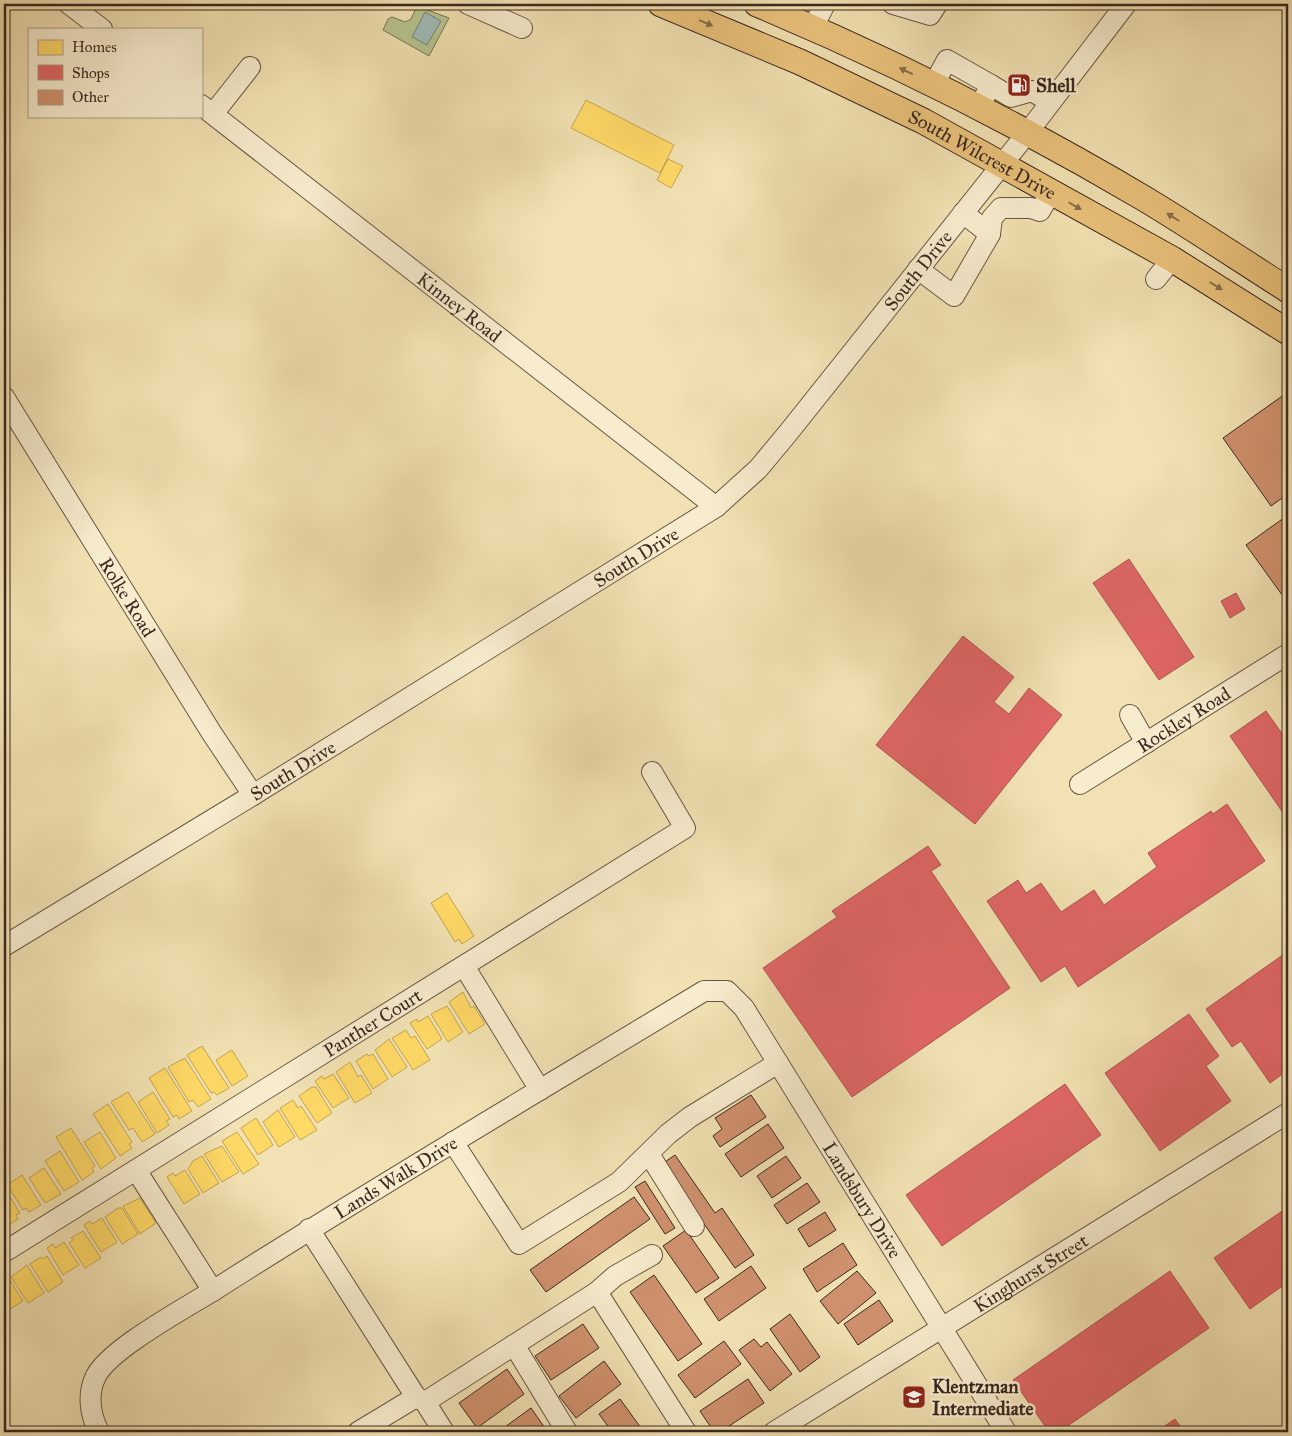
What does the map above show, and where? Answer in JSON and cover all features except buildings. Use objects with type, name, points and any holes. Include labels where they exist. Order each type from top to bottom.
[{"type":"main road","name":"South Wilcrest Drive","points":[[662,4],[800,62],[923,121],[1172,259],[1288,332]]},
{"type":"main road","name":"South Wilcrest Drive","points":[[757,4],[813,27],[934,84],[1028,132],[1199,233],[1288,290]]},
{"type":"main road","points":[[800,62],[813,27]]},
{"type":"main road","points":[[1172,259],[1199,233]]},
{"type":"street","points":[[69,4],[101,28]]},
{"type":"street","points":[[468,4],[522,28]]},
{"type":"street","points":[[813,27],[825,4]]},
{"type":"street","points":[[893,4],[930,15],[937,4]]},
{"type":"street","name":"South Drive","points":[[4,946],[253,795],[716,507],[758,469],[1028,132],[1126,4]]},
{"type":"street","points":[[934,84],[947,60],[1011,97],[1032,91],[1050,102]]},
{"type":"street","points":[[207,110],[250,67]]},
{"type":"street","points":[[979,107],[991,85]]},
{"type":"street","name":"Kinney Road","points":[[207,110],[716,507]]},
{"type":"street","points":[[918,269],[954,296],[990,234],[992,218],[1001,208],[1031,208],[1040,211],[1050,192]]},
{"type":"street","points":[[963,212],[990,234]]},
{"type":"street","points":[[1156,279],[1172,259]]},
{"type":"street","name":"Rolke Road","points":[[4,397],[211,732],[253,795]]},
{"type":"street","name":"Rockley Road","points":[[1080,784],[1288,654]]},
{"type":"street","points":[[1130,715],[1146,743]]},
{"type":"street","name":"Panther Court","points":[[4,1252],[686,828],[652,772]]},
{"type":"street","points":[[464,966],[540,1090]]},
{"type":"street","name":"Lands Walk Drive","points":[[99,1432],[92,1414],[90,1394],[96,1375],[123,1348],[309,1229],[704,991]]},
{"type":"street","name":"Landsbury Drive","points":[[704,991],[727,991],[744,1008],[1006,1432]]},
{"type":"street","points":[[453,1142],[519,1244],[619,1182],[668,1134],[690,1117],[778,1063]]},
{"type":"street","name":"Kinghurst Street","points":[[774,1432],[1288,1113]]},
{"type":"street","points":[[649,1154],[694,1226]]},
{"type":"street","points":[[136,1170],[213,1290]]},
{"type":"street","points":[[309,1229],[420,1399],[444,1432]]},
{"type":"street","points":[[358,1432],[514,1345],[597,1292],[615,1276],[652,1255]]},
{"type":"street","points":[[597,1292],[686,1432]]},
{"type":"street","points":[[514,1345],[567,1432]]},
{"type":"green space","points":[[417,6],[449,18],[429,56],[383,30],[388,19],[392,17],[405,22],[411,19]]},
{"type":"water","points":[[425,12],[441,21],[427,45],[412,37]]},
{"type":"place","name":"Shell","points":[[1019,85]]},
{"type":"place","name":"Klentzman Intermediate","points":[[914,1397]]}]
